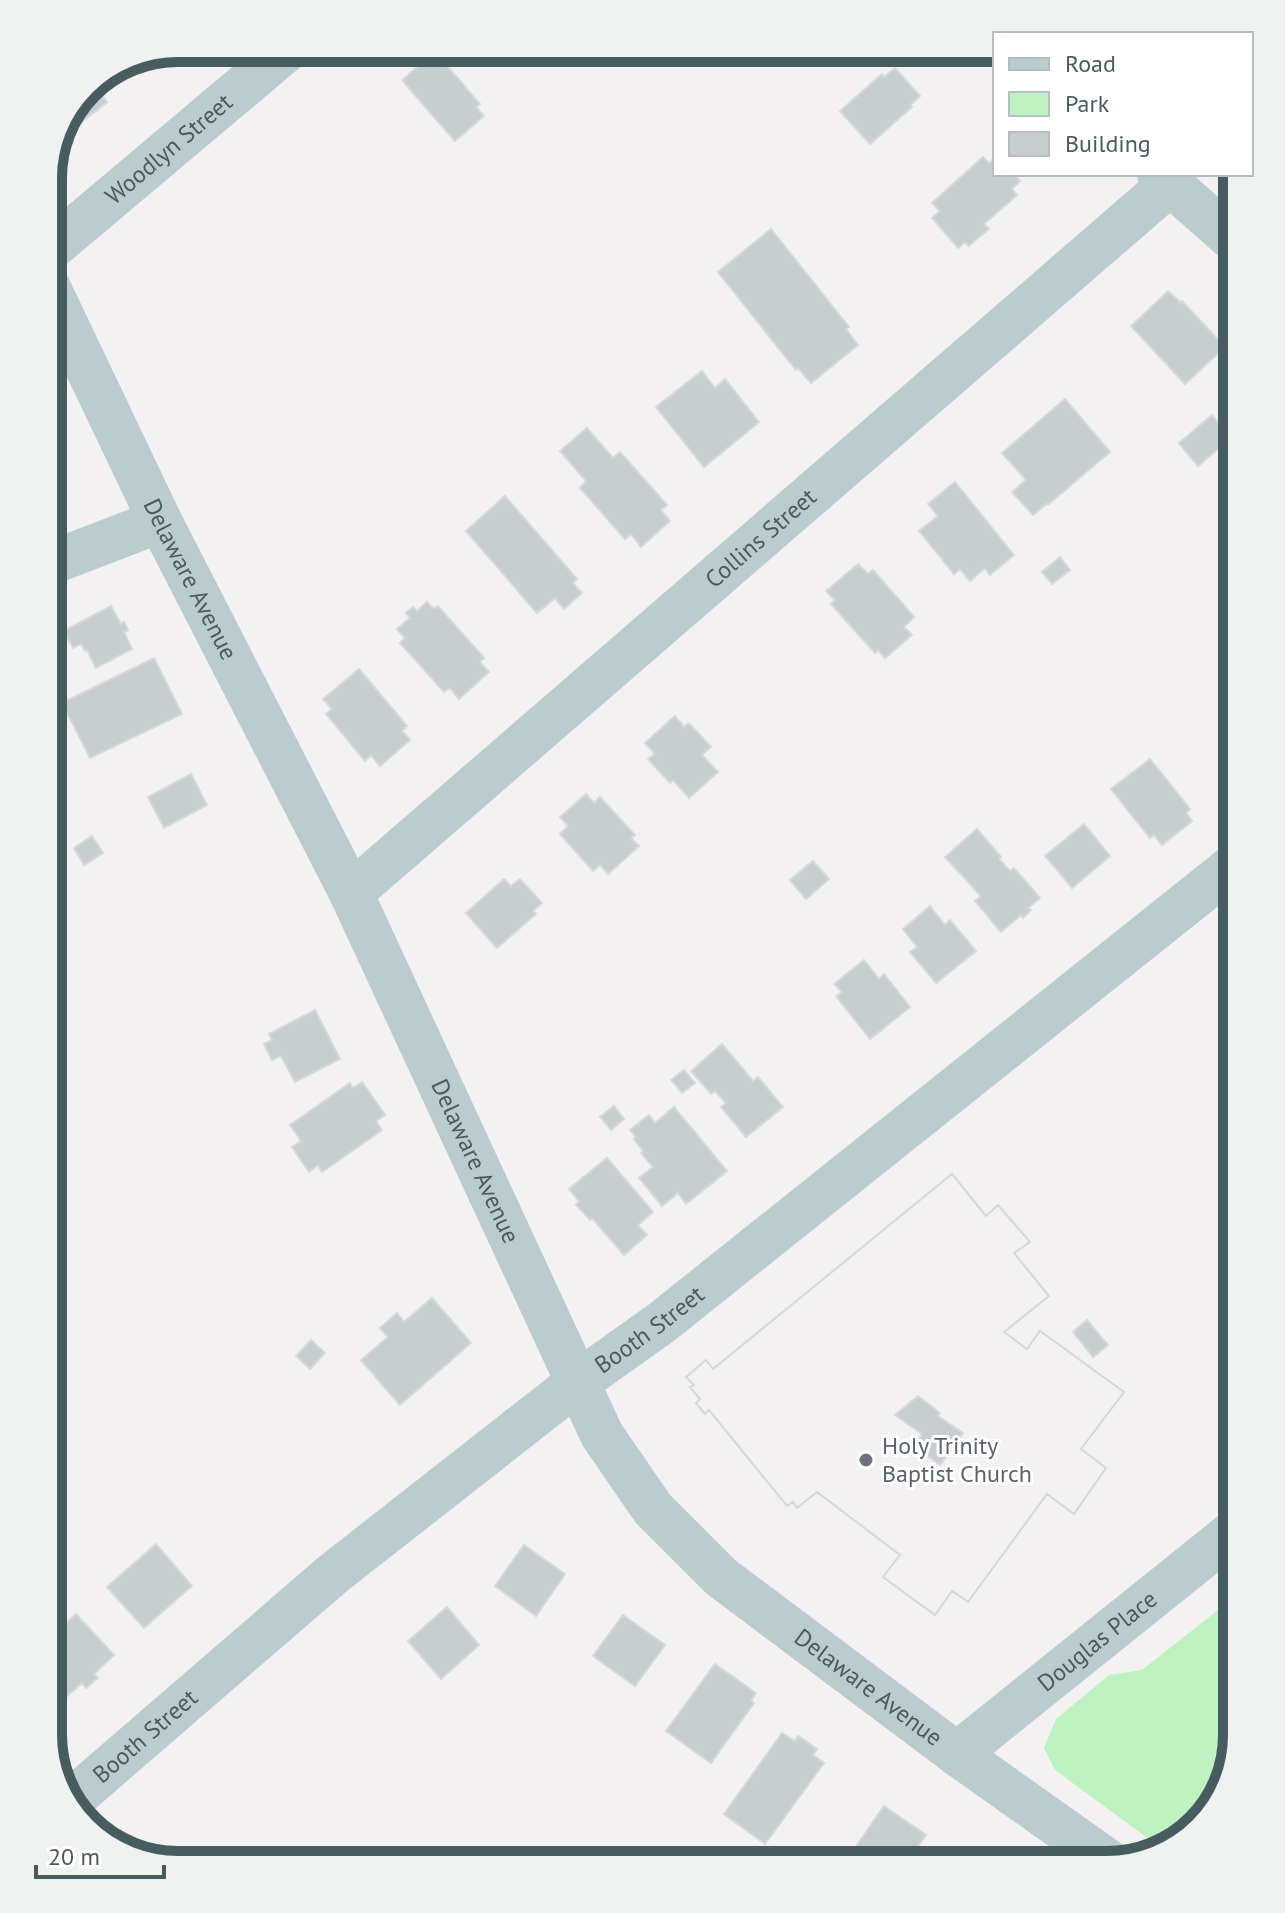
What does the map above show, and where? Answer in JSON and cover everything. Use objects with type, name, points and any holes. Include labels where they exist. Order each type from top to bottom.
[{"type":"street","name":"Woodlyn Street","points":[[62,239],[272,62]]},
{"type":"street","points":[[1164,179],[1223,231]]},
{"type":"street","name":"Collins Street","points":[[351,893],[1164,179]]},
{"type":"street","name":"Delaware Avenue","points":[[62,315],[160,521],[351,893],[602,1435],[653,1509],[721,1577],[957,1754],[1094,1851]]},
{"type":"street","points":[[62,559],[160,521]]},
{"type":"street","name":"Booth Street","points":[[79,1794],[333,1574],[578,1382],[661,1323],[1223,874]]},
{"type":"street","name":"Douglas Place","points":[[957,1754],[1223,1540]]},
{"type":"green space","points":[[1223,1606],[1223,1735],[1219,1765],[1199,1806],[1178,1827],[1152,1841],[1055,1770],[1044,1748],[1056,1719],[1109,1675],[1142,1670]]},
{"type":"building","points":[[423,62],[444,62],[480,104],[476,107],[484,116],[455,141],[402,80]]},
{"type":"building","points":[[895,68],[920,96],[870,144],[840,111],[882,74],[884,77]]},
{"type":"building","points":[[100,93],[107,102],[74,128],[96,96]]},
{"type":"building","points":[[983,157],[989,163],[993,160],[993,176],[1016,176],[1020,181],[1012,189],[1017,195],[984,224],[989,229],[969,246],[965,242],[958,248],[932,218],[940,211],[932,203]]},
{"type":"building","points":[[771,229],[849,327],[846,329],[858,345],[811,383],[798,368],[796,370],[718,272]]},
{"type":"building","points":[[1168,291],[1182,301],[1223,345],[1223,349],[1185,384],[1131,326]]},
{"type":"building","points":[[702,371],[715,388],[725,379],[759,422],[704,467],[656,407]]},
{"type":"building","points":[[1065,399],[1110,452],[1033,515],[1012,492],[1026,480],[1002,453]]},
{"type":"building","points":[[1212,415],[1223,428],[1223,445],[1198,466],[1179,443]]},
{"type":"building","points":[[587,428],[613,458],[620,452],[667,505],[661,510],[670,521],[641,547],[631,534],[625,539],[580,488],[586,481],[560,451]]},
{"type":"building","points":[[955,482],[1014,555],[990,575],[985,568],[970,581],[960,569],[954,574],[919,531],[938,516],[928,504]]},
{"type":"building","points":[[505,496],[577,579],[573,583],[582,593],[564,609],[555,598],[537,613],[466,531]]},
{"type":"building","points":[[1060,557],[1070,570],[1052,584],[1042,572]]},
{"type":"building","points":[[858,564],[868,574],[873,570],[914,617],[904,627],[912,635],[885,658],[878,650],[875,653],[831,604],[835,600],[826,591]]},
{"type":"building","points":[[427,602],[434,609],[438,606],[484,658],[480,662],[489,672],[459,699],[450,688],[444,692],[400,643],[405,638],[397,629],[410,618],[406,613],[413,607],[417,611]]},
{"type":"building","points":[[111,606],[128,630],[124,632],[132,649],[96,668],[87,650],[81,644],[73,648],[64,631]]},
{"type":"building","points":[[154,658],[182,714],[90,758],[62,703]]},
{"type":"building","points":[[359,669],[407,726],[402,731],[410,740],[380,766],[371,755],[365,761],[326,714],[332,709],[323,699]]},
{"type":"building","points":[[675,716],[684,727],[689,723],[711,747],[702,755],[718,772],[689,798],[648,759],[655,754],[645,743]]},
{"type":"building","points":[[1150,759],[1190,809],[1186,813],[1192,821],[1162,845],[1154,835],[1150,838],[1111,789]]},
{"type":"building","points":[[191,774],[207,805],[164,828],[148,797]]},
{"type":"building","points":[[586,794],[594,803],[600,797],[635,835],[631,838],[639,846],[608,874],[600,865],[593,871],[560,834],[568,826],[560,817]]},
{"type":"building","points":[[1084,824],[1110,856],[1072,888],[1045,856]]},
{"type":"building","points":[[977,829],[1001,857],[999,859],[1010,871],[1014,868],[1040,898],[1028,908],[1031,910],[1023,918],[1021,915],[1001,932],[975,901],[981,896],[945,857]]},
{"type":"building","points":[[92,836],[103,853],[84,865],[74,848]]},
{"type":"building","points":[[813,861],[829,879],[806,899],[790,880]]},
{"type":"building","points":[[504,879],[511,886],[520,879],[542,903],[533,911],[536,914],[497,948],[466,913]]},
{"type":"building","points":[[930,906],[945,925],[950,920],[976,951],[936,983],[910,952],[917,947],[903,929]]},
{"type":"building","points":[[864,960],[879,979],[884,974],[910,1007],[870,1039],[836,996],[842,992],[834,984]]},
{"type":"building","points":[[315,1010],[340,1059],[295,1082],[281,1056],[272,1060],[264,1044],[272,1040],[269,1034]]},
{"type":"building","points":[[722,1044],[753,1081],[758,1077],[783,1107],[746,1137],[721,1107],[726,1103],[715,1091],[711,1094],[691,1071]]},
{"type":"building","points":[[684,1070],[695,1083],[682,1093],[671,1080]]},
{"type":"building","points":[[362,1082],[385,1115],[376,1121],[382,1130],[322,1172],[318,1165],[309,1172],[292,1147],[301,1141],[290,1125],[350,1083],[353,1088]]},
{"type":"building","points":[[614,1106],[624,1119],[611,1130],[600,1117]]},
{"type":"building","points":[[674,1107],[727,1171],[686,1204],[678,1193],[662,1206],[639,1178],[653,1167],[641,1153],[643,1151],[630,1130],[649,1115],[655,1123]]},
{"type":"building","points":[[607,1158],[653,1212],[638,1225],[647,1235],[624,1255],[592,1218],[590,1220],[576,1205],[579,1201],[569,1189]]},
{"type":"building","points":[[952,1174],[986,1216],[998,1205],[1030,1242],[1014,1253],[1049,1296],[1004,1332],[1027,1349],[1040,1331],[1124,1392],[1081,1449],[1106,1468],[1074,1514],[1047,1494],[968,1602],[952,1591],[935,1615],[883,1577],[900,1555],[817,1492],[797,1508],[793,1502],[787,1506],[709,1410],[705,1414],[696,1403],[700,1399],[690,1387],[694,1385],[686,1377],[706,1360],[713,1369]],"holes":[[[918,1396],[940,1413],[938,1416],[963,1433],[940,1465],[914,1446],[922,1434],[895,1415]]]},
{"type":"building","points":[[952,1174],[986,1216],[998,1205],[1030,1242],[1014,1253],[1049,1296],[1004,1332],[1027,1349],[1040,1331],[1124,1392],[1081,1449],[1106,1468],[1074,1514],[1047,1494],[968,1602],[952,1591],[935,1615],[883,1577],[900,1555],[817,1492],[797,1508],[793,1502],[787,1506],[709,1410],[705,1414],[696,1403],[700,1399],[690,1387],[694,1385],[686,1377],[706,1360],[713,1369]]},
{"type":"building","points":[[432,1298],[471,1343],[400,1405],[361,1360],[388,1337],[380,1328],[397,1313],[404,1322]]},
{"type":"building","points":[[1087,1320],[1108,1345],[1093,1357],[1073,1332]]},
{"type":"building","points":[[311,1340],[325,1353],[310,1369],[296,1356]]},
{"type":"building","points":[[156,1544],[192,1586],[144,1628],[107,1587]]},
{"type":"building","points":[[524,1545],[565,1574],[536,1616],[495,1586]]},
{"type":"building","points":[[447,1607],[479,1645],[441,1679],[408,1641]]},
{"type":"building","points":[[76,1614],[114,1655],[94,1674],[98,1678],[86,1688],[82,1683],[66,1697],[62,1693],[62,1626]]},
{"type":"building","points":[[623,1615],[665,1645],[635,1686],[593,1656]]},
{"type":"building","points":[[715,1664],[756,1693],[751,1701],[754,1703],[711,1763],[666,1731]]},
{"type":"building","points":[[782,1733],[795,1741],[798,1736],[817,1749],[813,1755],[824,1763],[765,1844],[724,1814]]},
{"type":"building","points":[[884,1806],[926,1835],[914,1851],[859,1851],[855,1848]]},
{"type":"place","name":"Holy Trinity Baptist Church","points":[[866,1460]]}]
